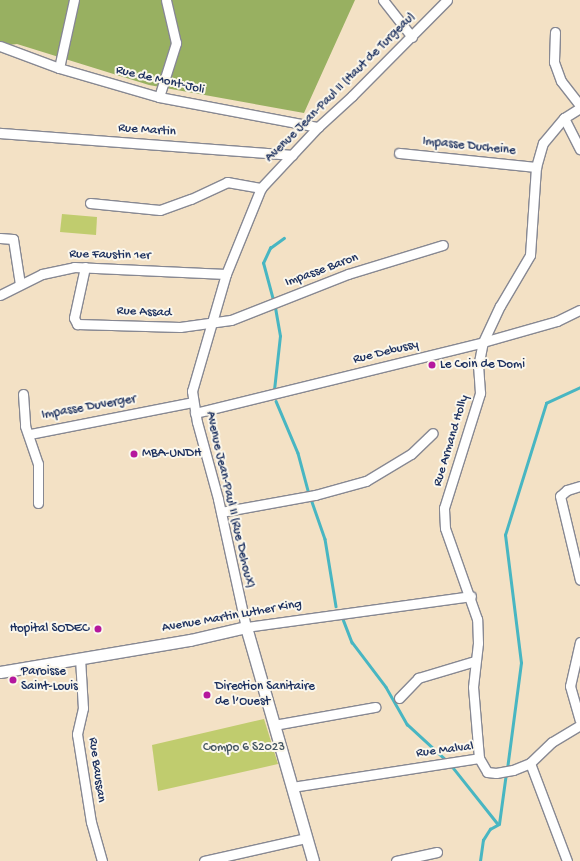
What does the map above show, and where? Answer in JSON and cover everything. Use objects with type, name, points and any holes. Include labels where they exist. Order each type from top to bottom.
[{"type":"street","points":[[59,68],[74,0]]},
{"type":"street","points":[[158,97],[176,43],[166,0]]},
{"type":"street","points":[[383,0],[412,37]]},
{"type":"street","name":"Avenue Jean-Paul II (Haut de Turgeau)","points":[[193,402],[194,377],[226,274],[261,188],[318,126],[352,96],[447,0]]},
{"type":"street","points":[[555,32],[554,62],[561,81],[580,106]]},
{"type":"street","name":"Rue de Mont-Joli","points":[[0,46],[59,68],[158,97],[318,126]]},
{"type":"street","name":"Rue Armand Holly","points":[[479,758],[473,687],[478,643],[477,619],[471,596],[445,528],[444,508],[480,393],[478,367],[483,342],[500,306],[530,255],[536,167],[543,144],[564,118],[580,106]]},
{"type":"street","points":[[564,118],[580,149]]},
{"type":"street","name":"Rue Martin","points":[[0,133],[292,154]]},
{"type":"street","name":"Impasse Ducheine","points":[[398,153],[536,167]]},
{"type":"street","points":[[90,203],[160,210],[191,199],[227,182],[261,188]]},
{"type":"street","points":[[0,238],[13,239],[20,284]]},
{"type":"street","name":"Impasse Baron","points":[[211,324],[231,320],[348,274],[443,245]]},
{"type":"street","name":"Rue Faustin 1er","points":[[0,295],[20,284],[60,268],[85,267],[226,274]]},
{"type":"street","name":"Rue Assad","points":[[85,267],[74,318],[77,324],[180,327],[211,324]]},
{"type":"street","name":"Rue Debussy","points":[[195,413],[483,342],[557,321],[580,310]]},
{"type":"street","name":"Impasse Duverger","points":[[23,394],[25,426],[30,434],[193,402]]},
{"type":"street","name":"Avenue Jean-Paul II (Rue Dehoux)","points":[[193,402],[221,512],[246,627]]},
{"type":"street","points":[[221,512],[347,488],[383,473],[411,454],[433,433]]},
{"type":"street","points":[[30,434],[38,464],[38,503]]},
{"type":"street","points":[[580,486],[567,490],[560,496],[580,580]]},
{"type":"street","name":"Avenue Martin Luther King","points":[[0,672],[190,640],[246,627],[471,596]]},
{"type":"street","points":[[246,627],[312,861]]},
{"type":"street","points":[[580,642],[570,686],[580,720]]},
{"type":"street","name":"Rue Baussan","points":[[80,658],[83,708],[77,734],[91,822],[102,861]]},
{"type":"street","points":[[399,698],[418,678],[475,661]]},
{"type":"street","points":[[274,725],[375,707]]},
{"type":"street","name":"Rue Malval","points":[[292,787],[479,758],[486,772],[496,774],[514,770],[530,763],[552,742],[580,725]]},
{"type":"street","points":[[530,763],[567,861]]},
{"type":"street","points":[[204,861],[306,838]]},
{"type":"street","points":[[396,861],[437,852]]},
{"type":"green space","points":[[0,0],[355,0],[304,113],[149,85],[17,44],[0,46]]},
{"type":"green space","points":[[62,214],[97,217],[96,235],[60,232]]},
{"type":"green space","name":"Compo 6 S2023","points":[[264,719],[278,764],[158,791],[152,745]]},
{"type":"waterway","points":[[273,300],[263,263],[270,248],[284,238]]},
{"type":"waterway","points":[[274,390],[280,336],[275,309]]},
{"type":"waterway","points":[[507,769],[521,663],[505,535],[546,403],[580,387]]},
{"type":"waterway","points":[[276,401],[298,453],[309,494]]},
{"type":"waterway","points":[[311,499],[325,539],[336,606]]},
{"type":"waterway","points":[[343,619],[352,642],[386,687],[407,724],[446,760]]},
{"type":"waterway","points":[[451,765],[498,824]]},
{"type":"waterway","points":[[499,824],[506,773]]},
{"type":"waterway","points":[[480,861],[483,840],[490,829],[499,824]]},
{"type":"place","name":"Le Coin de Domi","points":[[432,365]]},
{"type":"place","name":"MBA-UNDH","points":[[134,454]]},
{"type":"place","name":"Hopital SODEC","points":[[98,629]]},
{"type":"place","name":"Paroisse Saint-Louis","points":[[13,680]]},
{"type":"place","name":"Direction Sanitaire de l’Ouest","points":[[207,695]]}]
